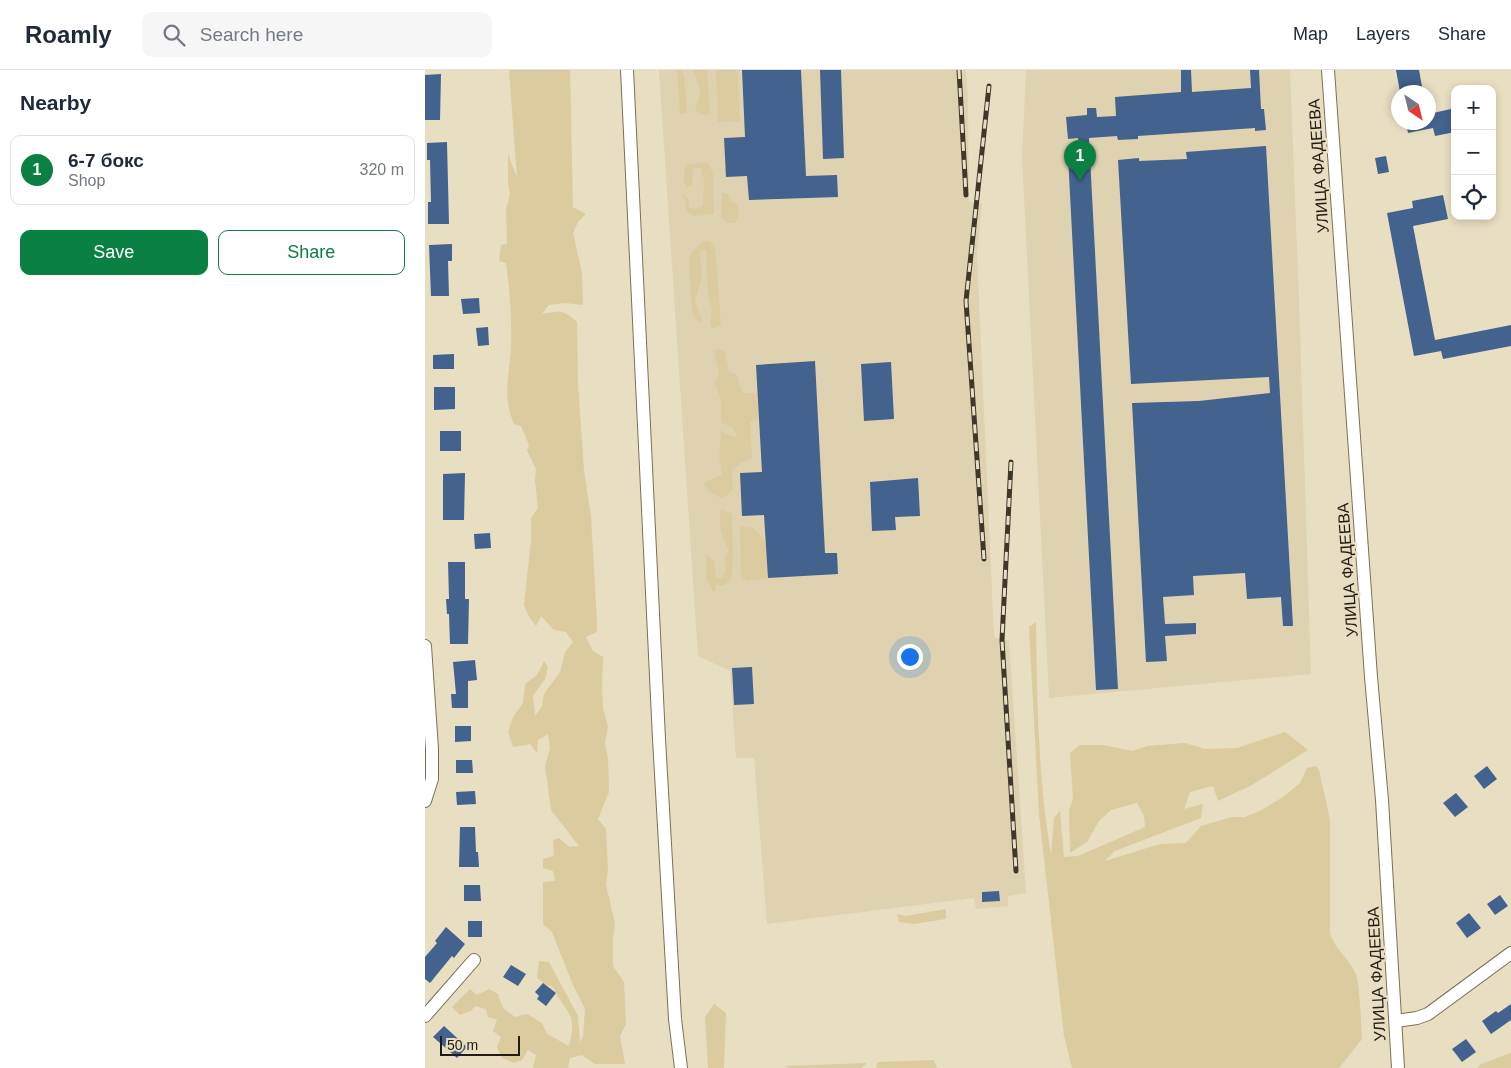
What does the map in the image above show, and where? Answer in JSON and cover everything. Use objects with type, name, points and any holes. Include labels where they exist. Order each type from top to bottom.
[{"type":"street","points":[[627,70],[660,749],[675,1019],[681,1068]]},
{"type":"street","name":"УЛИЦА ФАДЕЕВА","points":[[1327,70],[1381,800],[1396,1021],[1397,1068]]},
{"type":"street","points":[[425,646],[426,688],[432,749],[432,779],[425,800]]},
{"type":"street","points":[[1396,1021],[1417,1018],[1428,1014],[1511,953]]},
{"type":"street","points":[[425,1016],[474,960]]},
{"type":"shaded area","points":[[509,70],[570,70],[573,207],[586,214],[578,222],[573,233],[582,273],[583,305],[565,303],[549,305],[542,314],[561,312],[577,322],[578,383],[584,470],[591,517],[597,621],[597,632],[586,637],[593,651],[603,657],[602,688],[603,707],[608,727],[605,743],[608,759],[609,792],[598,819],[606,829],[608,869],[606,885],[615,923],[613,966],[624,982],[626,1024],[620,1036],[625,1064],[595,1064],[582,1055],[570,1058],[568,1068],[533,1068],[536,1055],[528,1050],[522,1060],[514,1063],[502,1058],[497,1047],[501,1037],[493,1031],[497,1020],[488,1017],[486,1009],[475,1006],[471,1011],[460,1015],[452,1007],[470,989],[477,995],[489,989],[498,994],[503,1008],[515,1017],[527,1014],[542,1023],[547,1034],[569,1046],[572,1026],[569,1014],[553,987],[537,978],[539,961],[549,962],[578,1016],[580,1042],[583,1036],[585,1009],[573,985],[552,932],[543,924],[543,882],[555,881],[553,871],[543,868],[543,859],[554,856],[553,840],[559,838],[569,847],[579,846],[551,810],[545,766],[550,748],[548,734],[538,740],[537,753],[530,744],[513,747],[508,732],[513,717],[523,703],[525,684],[537,675],[544,661],[548,667],[545,679],[533,696],[535,716],[542,706],[544,694],[560,672],[565,652],[573,642],[566,632],[554,630],[541,616],[536,626],[529,617],[524,605],[531,540],[531,518],[538,508],[535,481],[536,469],[527,451],[529,445],[521,426],[514,424],[510,414],[507,395],[511,348],[510,306],[506,263],[499,261],[501,245],[507,244],[506,209],[510,195],[508,154],[517,178]]},
{"type":"shaded area","points":[[659,70],[966,70],[969,201],[982,203],[977,255],[994,637],[1009,640],[1026,893],[1008,896],[1008,906],[976,909],[974,898],[767,924],[754,758],[736,758],[730,671],[698,656]]},
{"type":"shaded area","points":[[677,70],[681,70],[684,76],[687,113],[680,114]]},
{"type":"shaded area","points":[[693,70],[707,70],[710,114],[701,115],[695,109],[701,92]]},
{"type":"shaded area","points":[[716,70],[738,70],[740,121],[718,122]]},
{"type":"shaded area","points":[[1026,70],[1290,70],[1311,674],[1049,698],[1022,158]]},
{"type":"shaded area","points":[[707,162],[713,173],[714,214],[694,216],[687,211],[683,195],[688,198],[689,207],[695,209],[703,205],[704,180],[701,168],[693,168],[692,186],[686,188],[684,179],[685,165]]},
{"type":"shaded area","points":[[722,193],[728,194],[730,201],[737,204],[739,214],[735,223],[727,223],[721,217]]},
{"type":"shaded area","points":[[708,241],[715,246],[721,325],[713,329],[710,323],[712,310],[708,295],[706,250],[700,252],[702,278],[695,301],[703,323],[697,321],[692,312],[689,261],[692,252],[702,242]]},
{"type":"shaded area","points":[[718,348],[725,352],[729,372],[737,375],[742,393],[757,393],[759,419],[750,422],[752,459],[741,463],[732,470],[733,490],[722,499],[708,490],[704,483],[722,474],[719,458],[721,432],[737,438],[734,429],[721,422],[721,399],[715,384],[719,373],[714,352]]},
{"type":"shaded area","points":[[721,509],[732,514],[733,561],[731,579],[724,586],[716,585],[714,594],[707,580],[706,555],[714,560],[716,577],[723,578],[726,569],[724,558],[729,550],[721,530]]},
{"type":"shaded area","points":[[740,526],[753,528],[766,541],[768,578],[747,581],[741,576]]},
{"type":"shaded area","points":[[1036,622],[1041,768],[1051,855],[1054,818],[1060,811],[1064,857],[1078,856],[1145,827],[1144,816],[1137,803],[1111,810],[1099,821],[1087,842],[1070,853],[1069,811],[1073,799],[1070,753],[1080,745],[1104,745],[1132,751],[1147,746],[1185,743],[1205,749],[1237,748],[1285,732],[1308,750],[1252,785],[1218,801],[1213,786],[1190,792],[1184,809],[1203,804],[1201,818],[1115,851],[1105,861],[1160,844],[1186,843],[1201,826],[1232,817],[1245,817],[1260,811],[1283,797],[1300,783],[1307,768],[1316,766],[1319,770],[1330,820],[1330,933],[1335,944],[1355,972],[1360,1004],[1362,1039],[1339,1068],[1072,1068],[1064,1036],[1039,814],[1029,627]]},
{"type":"shaded area","points":[[946,909],[946,919],[914,924],[899,922],[897,914],[906,916]]},
{"type":"shaded area","points":[[714,1004],[726,1013],[724,1068],[708,1068],[705,1017]]},
{"type":"shaded area","points":[[1511,1053],[1511,1068],[1477,1068],[1481,1064]]},
{"type":"shaded area","points":[[934,1060],[937,1068],[876,1068],[878,1062]]},
{"type":"shaded area","points":[[867,1063],[861,1068],[789,1068],[785,1066]]},
{"type":"building","points":[[742,70],[801,70],[806,176],[837,175],[838,197],[749,200],[747,176],[726,177],[724,138],[745,137]]},
{"type":"building","points":[[820,70],[841,70],[844,158],[823,159]]},
{"type":"building","points":[[1181,70],[1191,70],[1192,92],[1251,88],[1250,70],[1259,70],[1261,109],[1264,109],[1266,130],[1255,131],[1255,128],[1138,136],[1138,139],[1118,140],[1117,136],[1089,138],[1118,689],[1096,690],[1068,156],[1079,155],[1078,138],[1068,139],[1066,117],[1087,115],[1087,108],[1096,108],[1097,117],[1116,116],[1115,97],[1181,92]]},
{"type":"building","points":[[1396,70],[1419,70],[1422,85],[1399,85]]},
{"type":"building","points":[[441,74],[440,120],[425,120],[425,75]]},
{"type":"building","points":[[1451,109],[1451,133],[1435,136],[1434,130],[1436,130],[1436,112]]},
{"type":"building","points":[[1407,130],[1423,130],[1408,133]]},
{"type":"building","points":[[447,142],[449,224],[428,224],[428,202],[431,202],[430,160],[427,160],[427,143]]},
{"type":"building","points":[[1266,146],[1293,626],[1283,626],[1281,597],[1247,599],[1245,573],[1193,576],[1194,595],[1163,597],[1165,624],[1196,623],[1196,634],[1165,636],[1167,661],[1146,662],[1132,403],[1199,401],[1270,393],[1269,377],[1131,384],[1118,160],[1139,158],[1139,161],[1187,159],[1186,152]]},
{"type":"building","points":[[1386,156],[1389,172],[1378,174],[1375,158]]},
{"type":"building","points":[[1443,195],[1448,219],[1413,226],[1435,340],[1511,325],[1511,346],[1443,359],[1441,351],[1414,356],[1387,213],[1413,208],[1412,201]]},
{"type":"building","points":[[452,244],[452,261],[448,261],[449,296],[431,296],[429,245]]},
{"type":"building","points":[[479,298],[480,313],[463,314],[461,299]]},
{"type":"building","points":[[488,327],[489,345],[478,346],[476,328]]},
{"type":"building","points":[[454,354],[454,369],[433,369],[433,355]]},
{"type":"building","points":[[815,361],[825,553],[837,553],[838,574],[768,578],[764,515],[742,516],[740,473],[762,472],[756,365]]},
{"type":"building","points":[[891,362],[894,419],[864,421],[861,364]]},
{"type":"building","points":[[434,387],[455,387],[455,409],[434,410]]},
{"type":"building","points":[[440,431],[461,431],[461,451],[440,451]]},
{"type":"building","points":[[465,473],[464,520],[443,520],[443,474]]},
{"type":"building","points":[[918,478],[920,516],[895,517],[896,530],[872,531],[870,482]]},
{"type":"building","points":[[490,533],[491,548],[475,549],[474,534]]},
{"type":"building","points":[[448,562],[465,562],[465,599],[469,599],[468,644],[450,644],[449,614],[447,614],[446,599],[449,599]]},
{"type":"building","points":[[475,660],[477,680],[468,681],[468,708],[452,708],[451,694],[456,694],[453,662]]},
{"type":"building","points":[[752,667],[754,704],[734,705],[732,668]]},
{"type":"building","points":[[455,726],[471,726],[471,741],[455,742]]},
{"type":"building","points":[[456,760],[472,760],[473,773],[456,773]]},
{"type":"building","points":[[1487,766],[1497,779],[1484,789],[1474,776]]},
{"type":"building","points":[[475,791],[476,804],[457,805],[456,792]]},
{"type":"building","points":[[1456,793],[1468,807],[1455,817],[1443,803]]},
{"type":"building","points":[[460,827],[475,827],[479,867],[459,867]]},
{"type":"building","points":[[464,885],[480,885],[481,901],[464,901]]},
{"type":"building","points":[[999,891],[1000,901],[982,902],[982,892]]},
{"type":"building","points":[[1500,895],[1508,906],[1495,915],[1487,904]]},
{"type":"building","points":[[1469,913],[1481,928],[1467,938],[1456,923]]},
{"type":"building","points":[[468,921],[482,921],[482,937],[468,937]]},
{"type":"building","points":[[446,927],[465,944],[454,958],[452,956],[430,983],[425,979],[425,957],[437,943],[435,941]]},
{"type":"building","points":[[511,965],[526,974],[518,986],[503,977]]},
{"type":"building","points":[[543,983],[556,993],[546,1006],[537,999],[539,996],[535,992]]},
{"type":"building","points":[[1511,1004],[1511,1020],[1491,1034],[1482,1021],[1496,1011],[1498,1013]]},
{"type":"building","points":[[444,1026],[467,1047],[457,1058],[433,1037]]},
{"type":"building","points":[[1466,1039],[1476,1052],[1462,1062],[1452,1049]]},
{"type":"railway","points":[[959,70],[966,195]]},
{"type":"railway","points":[[984,559],[966,301],[989,86]]},
{"type":"railway","points":[[1011,462],[1002,640],[1016,871]]},
{"type":"place","name":"6-7 бокс","points":[[1080,181]]}]
